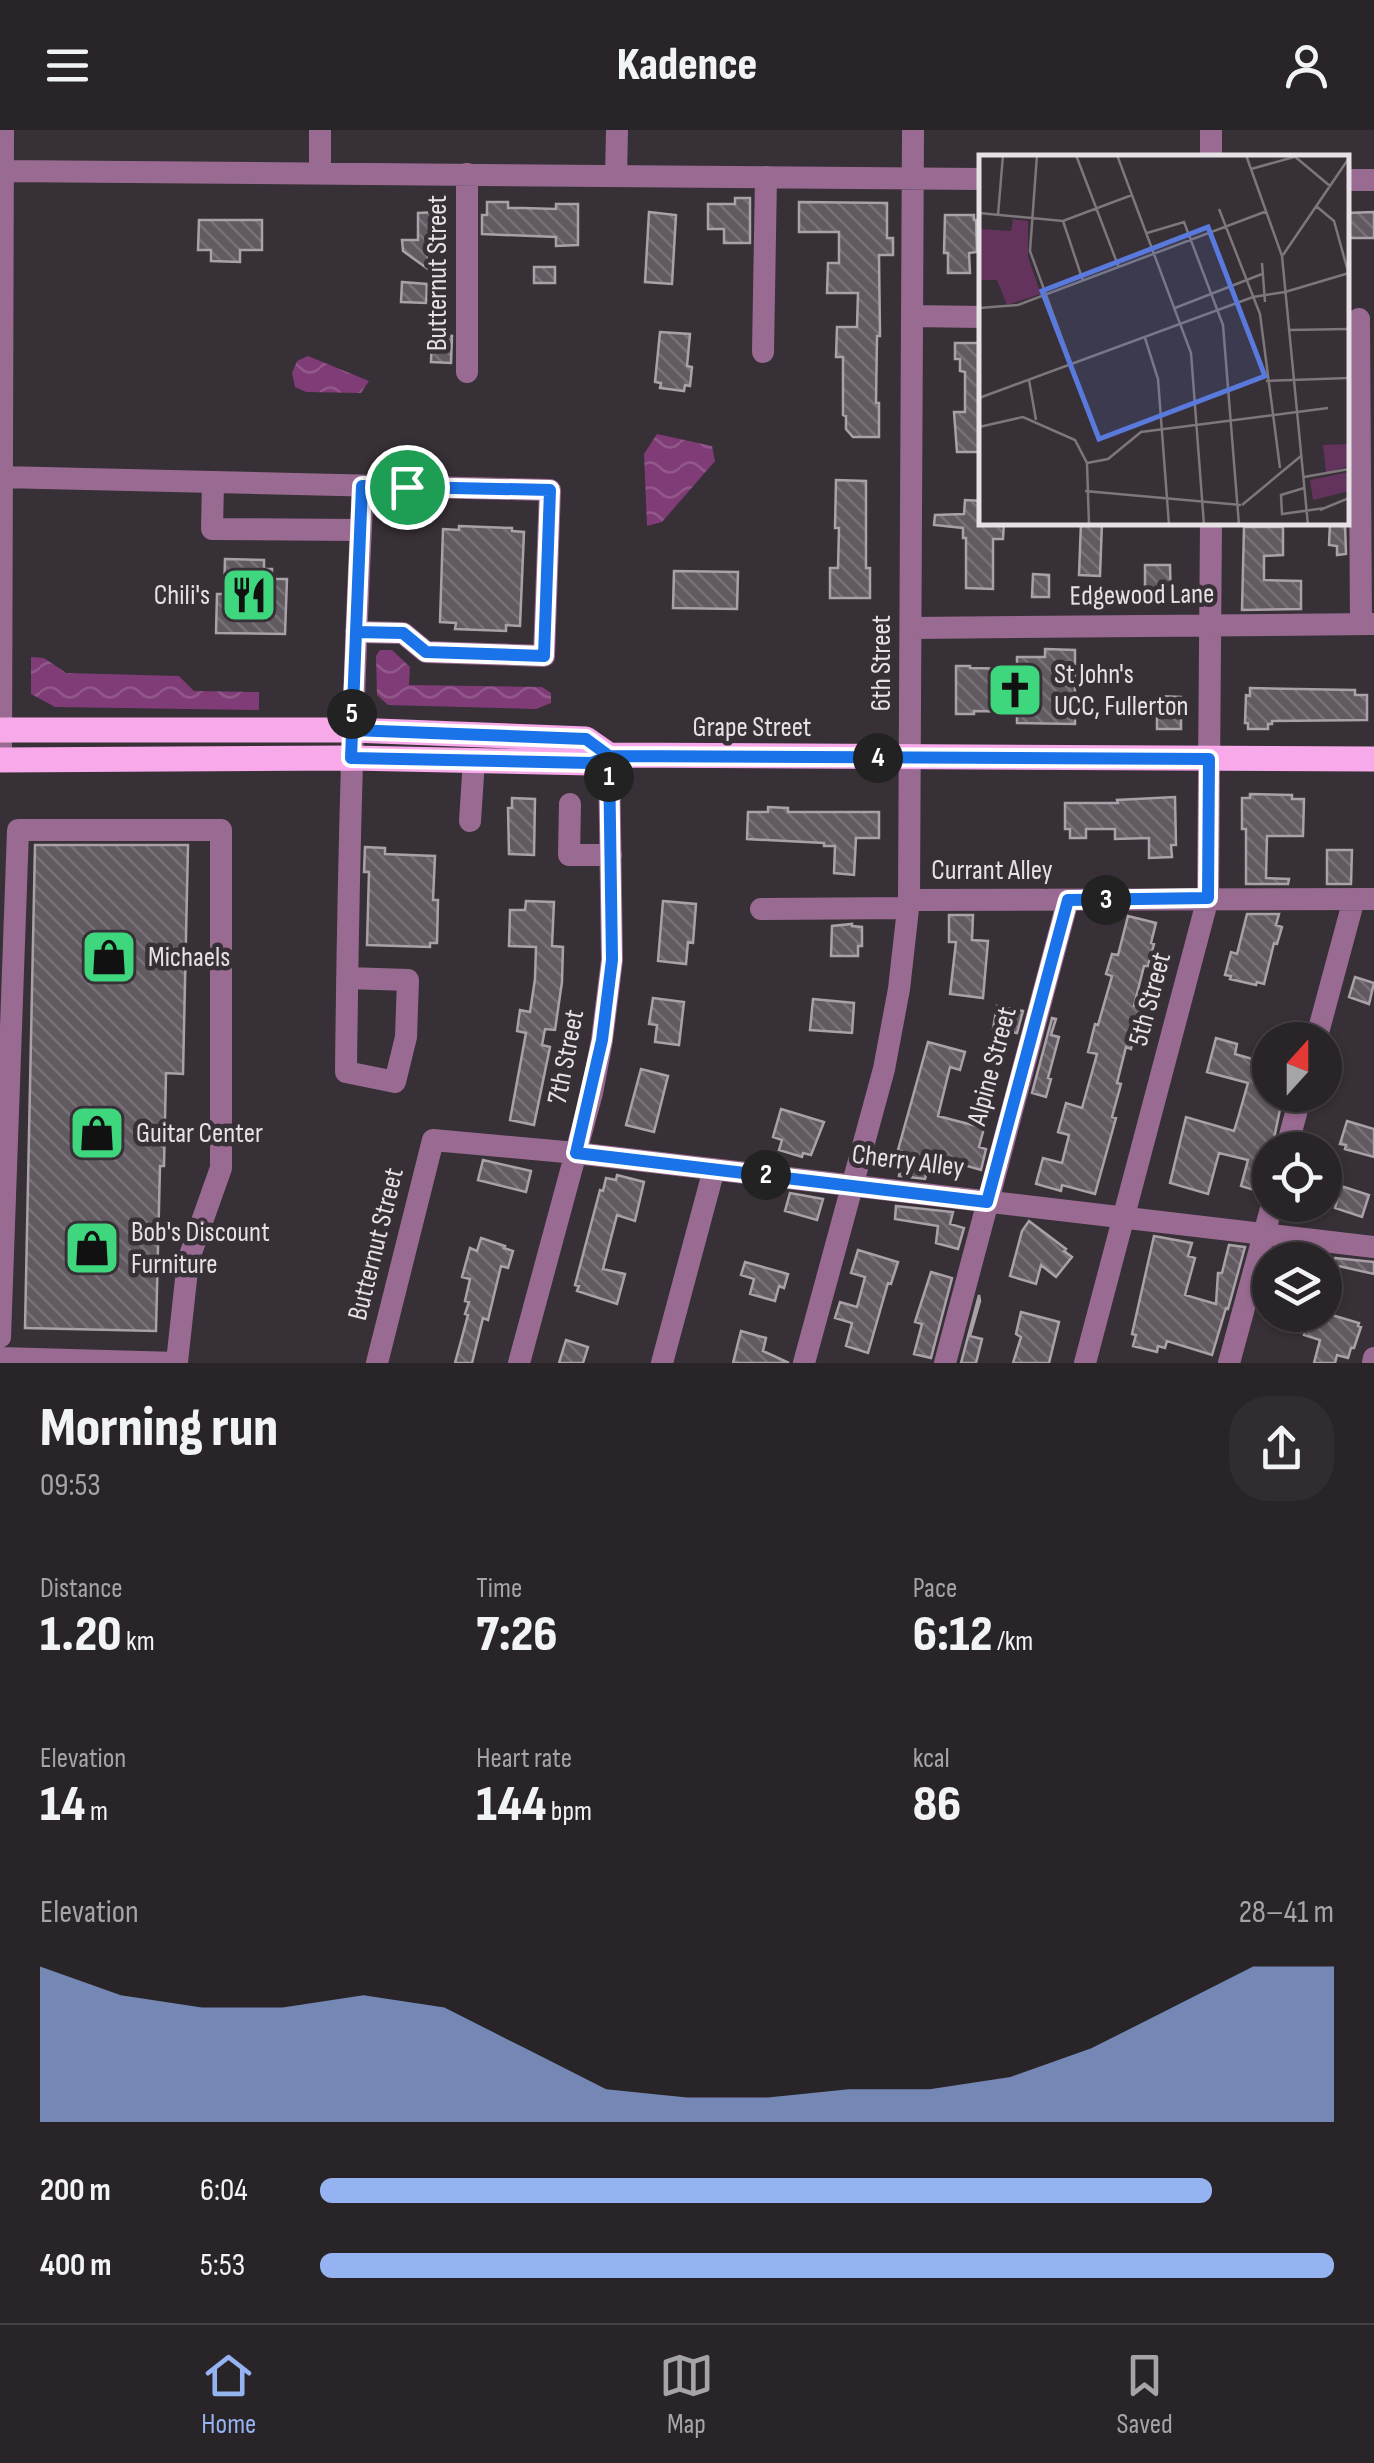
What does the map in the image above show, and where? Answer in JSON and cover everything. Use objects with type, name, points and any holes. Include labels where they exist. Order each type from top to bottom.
[{"type":"main road","name":"Grape Street","points":[[0,730],[352,730],[586,739],[609,756]]},
{"type":"main road","name":"Grape Street","points":[[1,760],[351,758],[591,763],[609,756],[1374,758]]},
{"type":"street","points":[[1,760],[4,130]]},
{"type":"street","points":[[320,130],[320,172]]},
{"type":"street","points":[[616,176],[617,130]]},
{"type":"street","name":"6th Street","points":[[804,1363],[884,1069],[909,904],[914,130]]},
{"type":"street","points":[[1210,130],[1211,155]]},
{"type":"street","points":[[2,172],[979,178]]},
{"type":"street","name":"Butternut Street","points":[[467,372],[468,174]]},
{"type":"street","points":[[763,352],[766,177]]},
{"type":"street","points":[[912,316],[979,317]]},
{"type":"street","points":[[1360,319],[1360,514],[1367,624]]},
{"type":"street","points":[[2,478],[550,490],[544,656],[426,652],[403,633],[356,632]]},
{"type":"street","points":[[213,482],[212,529],[360,530]]},
{"type":"street","points":[[347,978],[408,980],[406,1037],[395,1082],[346,1072],[347,978],[351,758],[362,486]]},
{"type":"street","name":"5th Street","points":[[1085,1363],[1208,898],[1211,525]]},
{"type":"street","name":"Edgewood Lane","points":[[911,628],[1367,624]]},
{"type":"street","name":"7th Street","points":[[519,1363],[599,1058],[610,987],[609,756]]},
{"type":"street","points":[[470,821],[474,760]]},
{"type":"street","points":[[570,804],[570,855],[611,856]]},
{"type":"street","points":[[0,1336],[3,1159],[18,830],[221,830],[221,1168],[188,1261],[177,1363],[0,1358]]},
{"type":"street","points":[[1322,1022],[1364,899]]},
{"type":"street","name":"Currant Alley","points":[[761,908],[1068,900],[1364,899]]},
{"type":"street","name":"Alpine Street","points":[[945,1363],[1068,900]]},
{"type":"street","name":"Butternut Street","points":[[376,1363],[434,1140]]},
{"type":"street","name":"Cherry Alley","points":[[434,1140],[1374,1246]]},
{"type":"street","points":[[662,1363],[714,1169]]},
{"type":"street","points":[[1229,1363],[1267,1222]]},
{"type":"water","points":[[308,356],[369,381],[361,393],[306,392],[295,387],[292,373],[297,361]]},
{"type":"water","points":[[657,434],[712,446],[715,461],[662,522],[647,526],[644,454]]},
{"type":"water","points":[[380,650],[392,650],[410,667],[409,685],[542,687],[551,693],[551,703],[536,709],[388,705],[377,695],[376,656]]},
{"type":"water","points":[[31,657],[44,658],[66,673],[179,676],[194,691],[259,692],[259,710],[55,707],[31,694]]},
{"type":"building","points":[[735,198],[750,198],[750,243],[724,243],[724,229],[708,229],[708,204],[735,204]]},
{"type":"building","points":[[487,202],[508,202],[508,208],[556,209],[556,204],[578,204],[578,245],[556,246],[556,237],[482,234]]},
{"type":"building","points":[[799,202],[887,203],[887,238],[893,238],[893,255],[879,255],[879,437],[853,437],[846,429],[843,357],[836,357],[837,327],[857,327],[858,293],[827,293],[828,263],[839,263],[839,232],[799,232]]},
{"type":"building","points":[[438,212],[439,244],[434,244],[434,254],[428,254],[428,269],[403,251],[402,240],[418,240],[418,213]]},
{"type":"building","points":[[649,212],[676,215],[672,284],[645,282]]},
{"type":"building","points":[[1374,212],[1374,238],[1349,238],[1349,213]]},
{"type":"building","points":[[945,215],[974,215],[977,252],[969,253],[970,273],[948,273]]},
{"type":"building","points":[[199,220],[262,220],[262,250],[240,250],[240,262],[211,261],[211,250],[198,250]]},
{"type":"building","points":[[534,267],[555,267],[555,283],[534,283]]},
{"type":"building","points":[[402,282],[427,284],[426,303],[401,302]]},
{"type":"building","points":[[660,332],[690,334],[690,386],[685,385],[684,391],[660,388],[661,383],[655,382]]},
{"type":"building","points":[[432,334],[452,336],[451,363],[431,362]]},
{"type":"building","points":[[955,343],[979,343],[979,452],[957,452],[954,412],[965,412],[965,372],[960,371],[960,359],[955,359]]},
{"type":"building","points":[[836,480],[866,481],[870,598],[830,598],[830,568],[838,568]]},
{"type":"building","points":[[965,500],[979,501],[979,525],[1004,525],[1003,539],[993,539],[993,589],[966,588],[963,528],[934,525],[935,515],[964,514]]},
{"type":"building","points":[[1081,525],[1102,525],[1100,576],[1079,575]]},
{"type":"building","points":[[1330,525],[1345,525],[1346,554],[1337,555],[1337,546],[1329,545]]},
{"type":"building","points":[[459,526],[524,532],[520,626],[506,625],[506,631],[455,629],[456,623],[440,622],[443,529],[459,530]]},
{"type":"building","points":[[1244,527],[1283,527],[1283,555],[1264,556],[1264,580],[1301,581],[1301,609],[1242,610]]},
{"type":"building","name":"Chili's","points":[[225,559],[264,560],[264,569],[272,569],[272,579],[287,579],[285,634],[216,633],[217,594],[224,594]]},
{"type":"building","points":[[1145,565],[1170,565],[1171,603],[1156,603],[1156,593],[1145,593]]},
{"type":"building","points":[[674,571],[738,572],[737,609],[673,608]]},
{"type":"building","points":[[1033,574],[1049,575],[1049,597],[1032,597]]},
{"type":"building","name":"St John's UCC, Fullerton","points":[[1045,649],[1075,650],[1075,724],[1017,723],[1017,712],[956,714],[956,666],[1017,669],[1017,657],[1045,657]]},
{"type":"building","points":[[1250,688],[1355,690],[1355,695],[1367,695],[1367,720],[1272,721],[1268,729],[1248,729],[1246,695],[1250,696]]},
{"type":"building","points":[[1157,696],[1181,697],[1181,729],[1157,729]]},
{"type":"building","points":[[1250,794],[1304,799],[1303,836],[1267,836],[1266,878],[1289,879],[1288,884],[1246,884],[1242,798],[1250,798]]},
{"type":"building","points":[[1175,797],[1176,845],[1171,845],[1172,857],[1149,858],[1149,838],[1115,839],[1115,829],[1086,829],[1086,838],[1070,838],[1070,829],[1065,829],[1065,803]]},
{"type":"building","points":[[512,798],[535,799],[534,855],[509,854],[508,808],[512,808]]},
{"type":"building","points":[[768,807],[788,808],[788,812],[879,812],[879,838],[856,838],[854,875],[834,873],[835,846],[747,839],[748,812],[768,812]]},
{"type":"building","points":[[35,845],[188,845],[183,1074],[166,1073],[156,1331],[25,1328]]},
{"type":"building","points":[[365,847],[385,848],[385,854],[435,856],[433,900],[438,900],[437,943],[430,943],[430,947],[367,945],[369,872],[364,872]]},
{"type":"building","points":[[1327,850],[1352,850],[1351,884],[1327,884]]},
{"type":"building","points":[[526,901],[554,902],[552,946],[563,947],[555,1030],[545,1029],[542,1045],[550,1047],[534,1125],[510,1120],[526,1033],[517,1031],[520,1010],[530,1012],[536,947],[509,946],[510,910],[525,910]]},
{"type":"building","points":[[663,901],[696,904],[693,943],[688,942],[686,964],[658,961]]},
{"type":"building","points":[[1247,914],[1279,914],[1276,925],[1282,927],[1264,984],[1225,975],[1231,952],[1237,954]]},
{"type":"building","points":[[949,915],[973,915],[972,940],[988,941],[983,998],[950,994],[956,942],[949,942]]},
{"type":"building","points":[[1128,916],[1156,923],[1151,943],[1154,944],[1134,1006],[1141,1008],[1117,1083],[1121,1084],[1112,1117],[1116,1118],[1095,1194],[1062,1185],[1061,1191],[1036,1184],[1043,1158],[1062,1163],[1069,1135],[1058,1132],[1066,1103],[1082,1108],[1097,1054],[1088,1052],[1112,976],[1106,974],[1112,954],[1118,955]]},
{"type":"building","points":[[832,926],[862,927],[858,956],[831,956]]},
{"type":"building","points":[[1355,977],[1374,983],[1369,1004],[1349,997]]},
{"type":"building","points":[[653,998],[684,1002],[679,1045],[655,1042],[657,1025],[649,1024]]},
{"type":"building","points":[[813,999],[854,1003],[852,1033],[810,1030]]},
{"type":"building","points":[[997,1006],[1023,1011],[1017,1033],[993,1029]]},
{"type":"building","points":[[1052,1018],[1056,1019],[1051,1035],[1059,1037],[1046,1097],[1032,1093]]},
{"type":"building","points":[[1216,1038],[1237,1044],[1235,1054],[1252,1059],[1252,1112],[1279,1112],[1275,1132],[1252,1132],[1252,1189],[1241,1186],[1248,1160],[1219,1153],[1208,1194],[1170,1183],[1186,1117],[1234,1131],[1248,1083],[1207,1072]]},
{"type":"building","points":[[928,1042],[965,1052],[960,1070],[950,1067],[938,1116],[984,1128],[979,1147],[986,1149],[981,1170],[936,1157],[934,1163],[930,1162],[925,1179],[899,1176],[904,1152],[898,1150]]},
{"type":"building","points":[[641,1069],[668,1076],[654,1132],[626,1125]]},
{"type":"building","points":[[781,1109],[824,1122],[811,1155],[803,1153],[802,1157],[779,1150],[782,1140],[773,1137]]},
{"type":"building","points":[[1347,1121],[1374,1129],[1374,1157],[1345,1149],[1342,1137]]},
{"type":"building","points":[[483,1160],[531,1171],[526,1192],[478,1180]]},
{"type":"building","points":[[617,1175],[644,1182],[635,1221],[617,1215],[603,1269],[625,1274],[617,1304],[577,1291],[579,1286],[575,1285],[600,1190],[603,1191],[606,1178],[616,1180]]},
{"type":"building","points":[[1342,1186],[1369,1195],[1362,1217],[1342,1210]]},
{"type":"building","points":[[790,1193],[823,1199],[817,1220],[785,1211]]},
{"type":"building","points":[[896,1206],[953,1212],[950,1224],[964,1228],[958,1249],[936,1243],[938,1226],[895,1219]]},
{"type":"building","points":[[1029,1221],[1072,1257],[1056,1277],[1041,1265],[1036,1284],[1010,1276],[1022,1231]]},
{"type":"building","points":[[1154,1236],[1192,1243],[1188,1256],[1195,1258],[1185,1295],[1216,1304],[1218,1273],[1222,1273],[1229,1245],[1245,1247],[1212,1355],[1167,1341],[1165,1348],[1158,1346],[1157,1352],[1133,1346],[1136,1335],[1132,1334]]},
{"type":"building","points":[[481,1238],[513,1251],[508,1268],[501,1266],[488,1320],[483,1318],[472,1363],[455,1363],[468,1315],[465,1314],[469,1302],[465,1301],[470,1279],[462,1277],[470,1248],[477,1251]]},
{"type":"building","points":[[858,1250],[898,1262],[868,1353],[846,1346],[852,1323],[835,1318],[840,1302],[857,1307],[865,1277],[851,1273]]},
{"type":"building","points":[[1342,1259],[1374,1262],[1374,1274],[1342,1267]]},
{"type":"building","points":[[745,1262],[788,1274],[775,1301],[750,1294],[754,1279],[741,1275]]},
{"type":"building","points":[[931,1272],[952,1278],[931,1358],[914,1354],[922,1324],[915,1322]]},
{"type":"building","points":[[979,1295],[970,1336],[982,1339],[976,1363],[961,1363]]},
{"type":"building","points":[[1021,1312],[1059,1322],[1049,1363],[1013,1363],[1021,1337],[1016,1334]]},
{"type":"building","points":[[1342,1318],[1361,1327],[1348,1358],[1337,1355],[1335,1363],[1314,1363],[1320,1340],[1304,1335],[1342,1332]]},
{"type":"building","points":[[741,1331],[766,1338],[763,1351],[789,1363],[733,1363]]},
{"type":"building","points":[[566,1340],[588,1347],[583,1363],[559,1363]]},
{"type":"place","name":"Chili's","points":[[249,595]]},
{"type":"place","name":"St John's UCC, Fullerton","points":[[1015,690]]},
{"type":"place","name":"Michaels","points":[[109,957]]},
{"type":"place","name":"Guitar Center","points":[[97,1133]]},
{"type":"place","name":"Bob's Discount Furniture","points":[[92,1248]]},
{"type":"route","points":[[407,487],[362,486],[356,632],[352,730],[586,739],[609,756],[610,987],[592,1093],[576,1153],[987,1202],[1068,900],[1208,898],[1209,759],[609,756],[591,763],[351,758],[352,730],[356,632],[403,633],[426,652],[544,656],[550,490],[407,487]]}]
